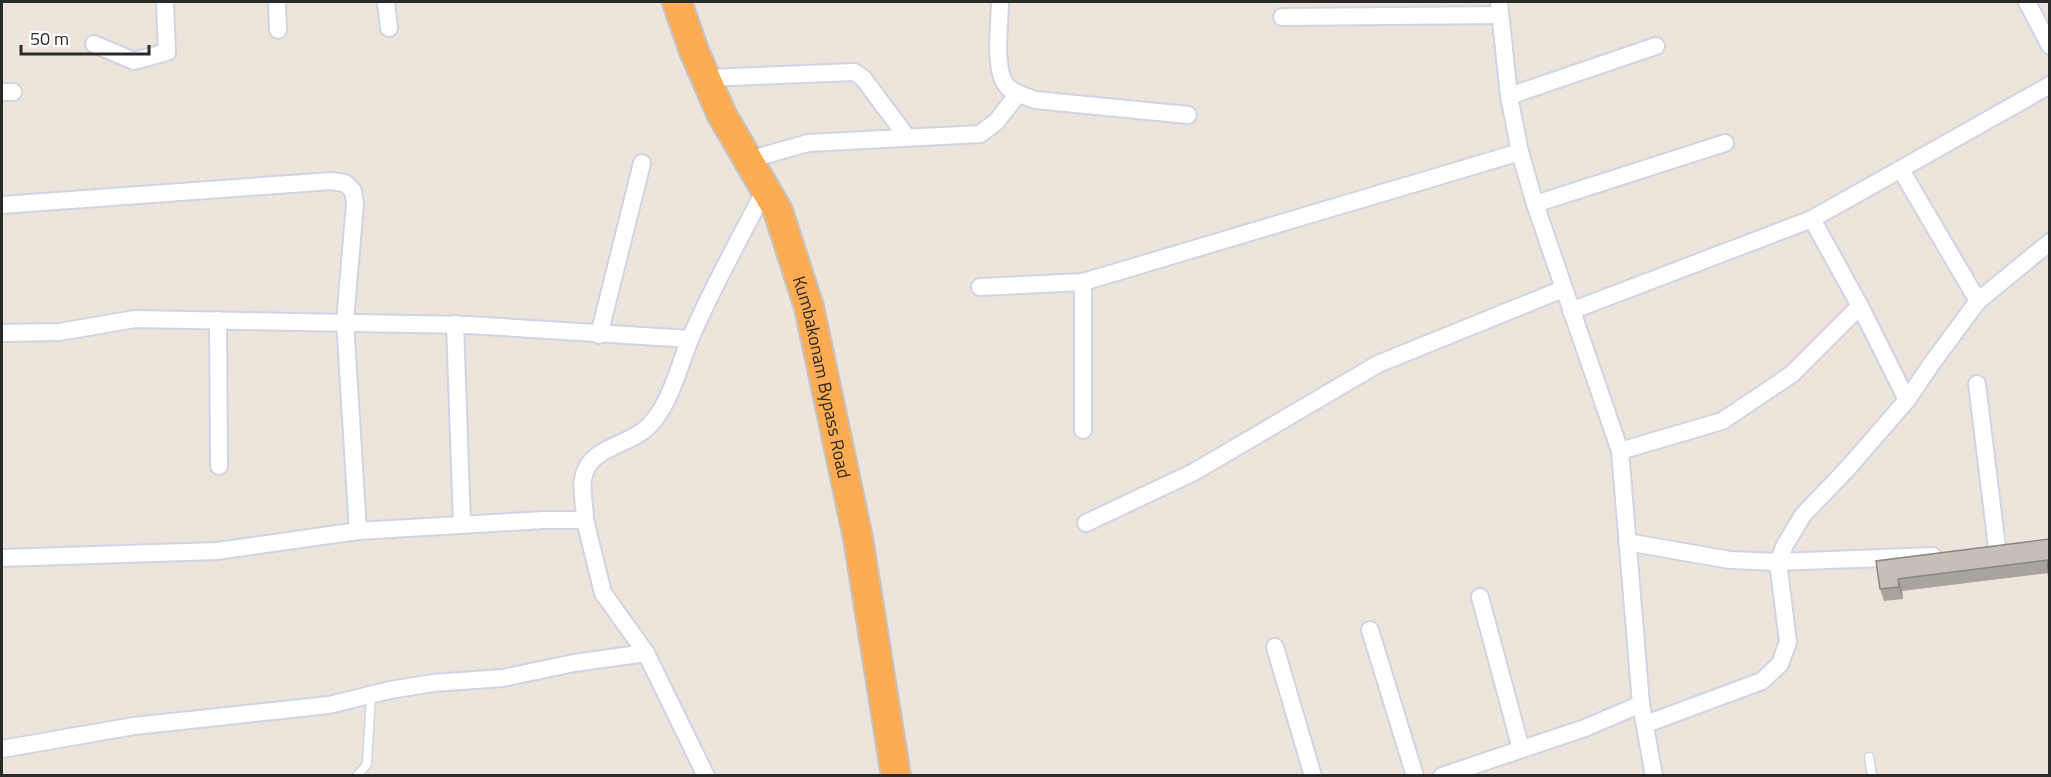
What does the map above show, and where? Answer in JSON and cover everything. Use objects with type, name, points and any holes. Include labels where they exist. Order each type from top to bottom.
[{"type":"highway","name":"Kumbakonam Bypass Road","points":[[677,2],[694,51],[722,115],[778,211],[809,307],[858,538],[896,776]]},
{"type":"street","points":[[94,45],[134,61],[167,52],[165,2]]},
{"type":"street","points":[[277,2],[278,30]]},
{"type":"street","points":[[386,2],[389,28]]},
{"type":"street","points":[[1000,2],[999,60],[1006,85],[1018,94],[1035,100],[1188,115]]},
{"type":"street","points":[[2027,2],[2049,46]]},
{"type":"street","points":[[1282,17],[1499,8],[1509,96],[1520,152],[1563,289],[1620,451],[1641,704],[1654,776]]},
{"type":"street","points":[[1509,96],[1656,46]]},
{"type":"street","points":[[706,78],[855,72],[863,78],[907,137]]},
{"type":"street","points":[[1571,311],[1812,219],[2049,86]]},
{"type":"street","points":[[748,160],[808,143],[980,134],[996,122],[1018,94]]},
{"type":"street","points":[[1535,204],[1725,143]]},
{"type":"street","points":[[980,287],[1083,282],[1520,152]]},
{"type":"street","points":[[599,334],[642,163]]},
{"type":"street","points":[[1901,170],[1978,301]]},
{"type":"street","points":[[2,205],[331,181],[345,183],[353,191],[355,204],[345,321],[358,531]]},
{"type":"street","points":[[706,776],[646,653],[603,593],[585,520],[583,482],[590,462],[598,453],[631,440],[653,423],[667,401],[706,302],[765,190]]},
{"type":"street","points":[[1812,219],[1860,306],[1907,400]]},
{"type":"street","points":[[1646,724],[1762,681],[1780,664],[1788,642],[1778,562],[1785,545],[1803,515],[1848,468],[1907,400],[1978,301],[2049,242]]},
{"type":"street","points":[[1083,282],[1083,430]]},
{"type":"street","points":[[1086,524],[1194,472],[1378,364],[1563,289]]},
{"type":"street","points":[[1620,451],[1722,421],[1792,374],[1860,306]]},
{"type":"street","points":[[2,333],[59,332],[135,319],[455,324],[690,339]]},
{"type":"street","points":[[218,320],[219,466]]},
{"type":"street","points":[[455,324],[462,524]]},
{"type":"street","points":[[1977,384],[1991,548],[2018,545]]},
{"type":"street","points":[[2,558],[217,551],[358,531],[544,520],[585,520]]},
{"type":"street","points":[[1627,542],[1730,560],[1778,562],[1930,556],[1952,553]]},
{"type":"street","points":[[1480,597],[1521,749]]},
{"type":"street","points":[[1370,630],[1415,776]]},
{"type":"street","points":[[1275,647],[1313,776]]},
{"type":"street","points":[[2,749],[134,726],[329,705],[371,694],[433,683],[503,678],[574,663],[646,653]]},
{"type":"street","points":[[1443,776],[1585,728],[1641,704]]},
{"type":"lane","points":[[357,776],[367,764],[371,694]]},
{"type":"lane","points":[[1869,758],[1872,776]]},
{"type":"building","points":[[2049,539],[2049,579],[2047,560],[1898,579],[1899,587],[1880,589],[1876,561]]}]
